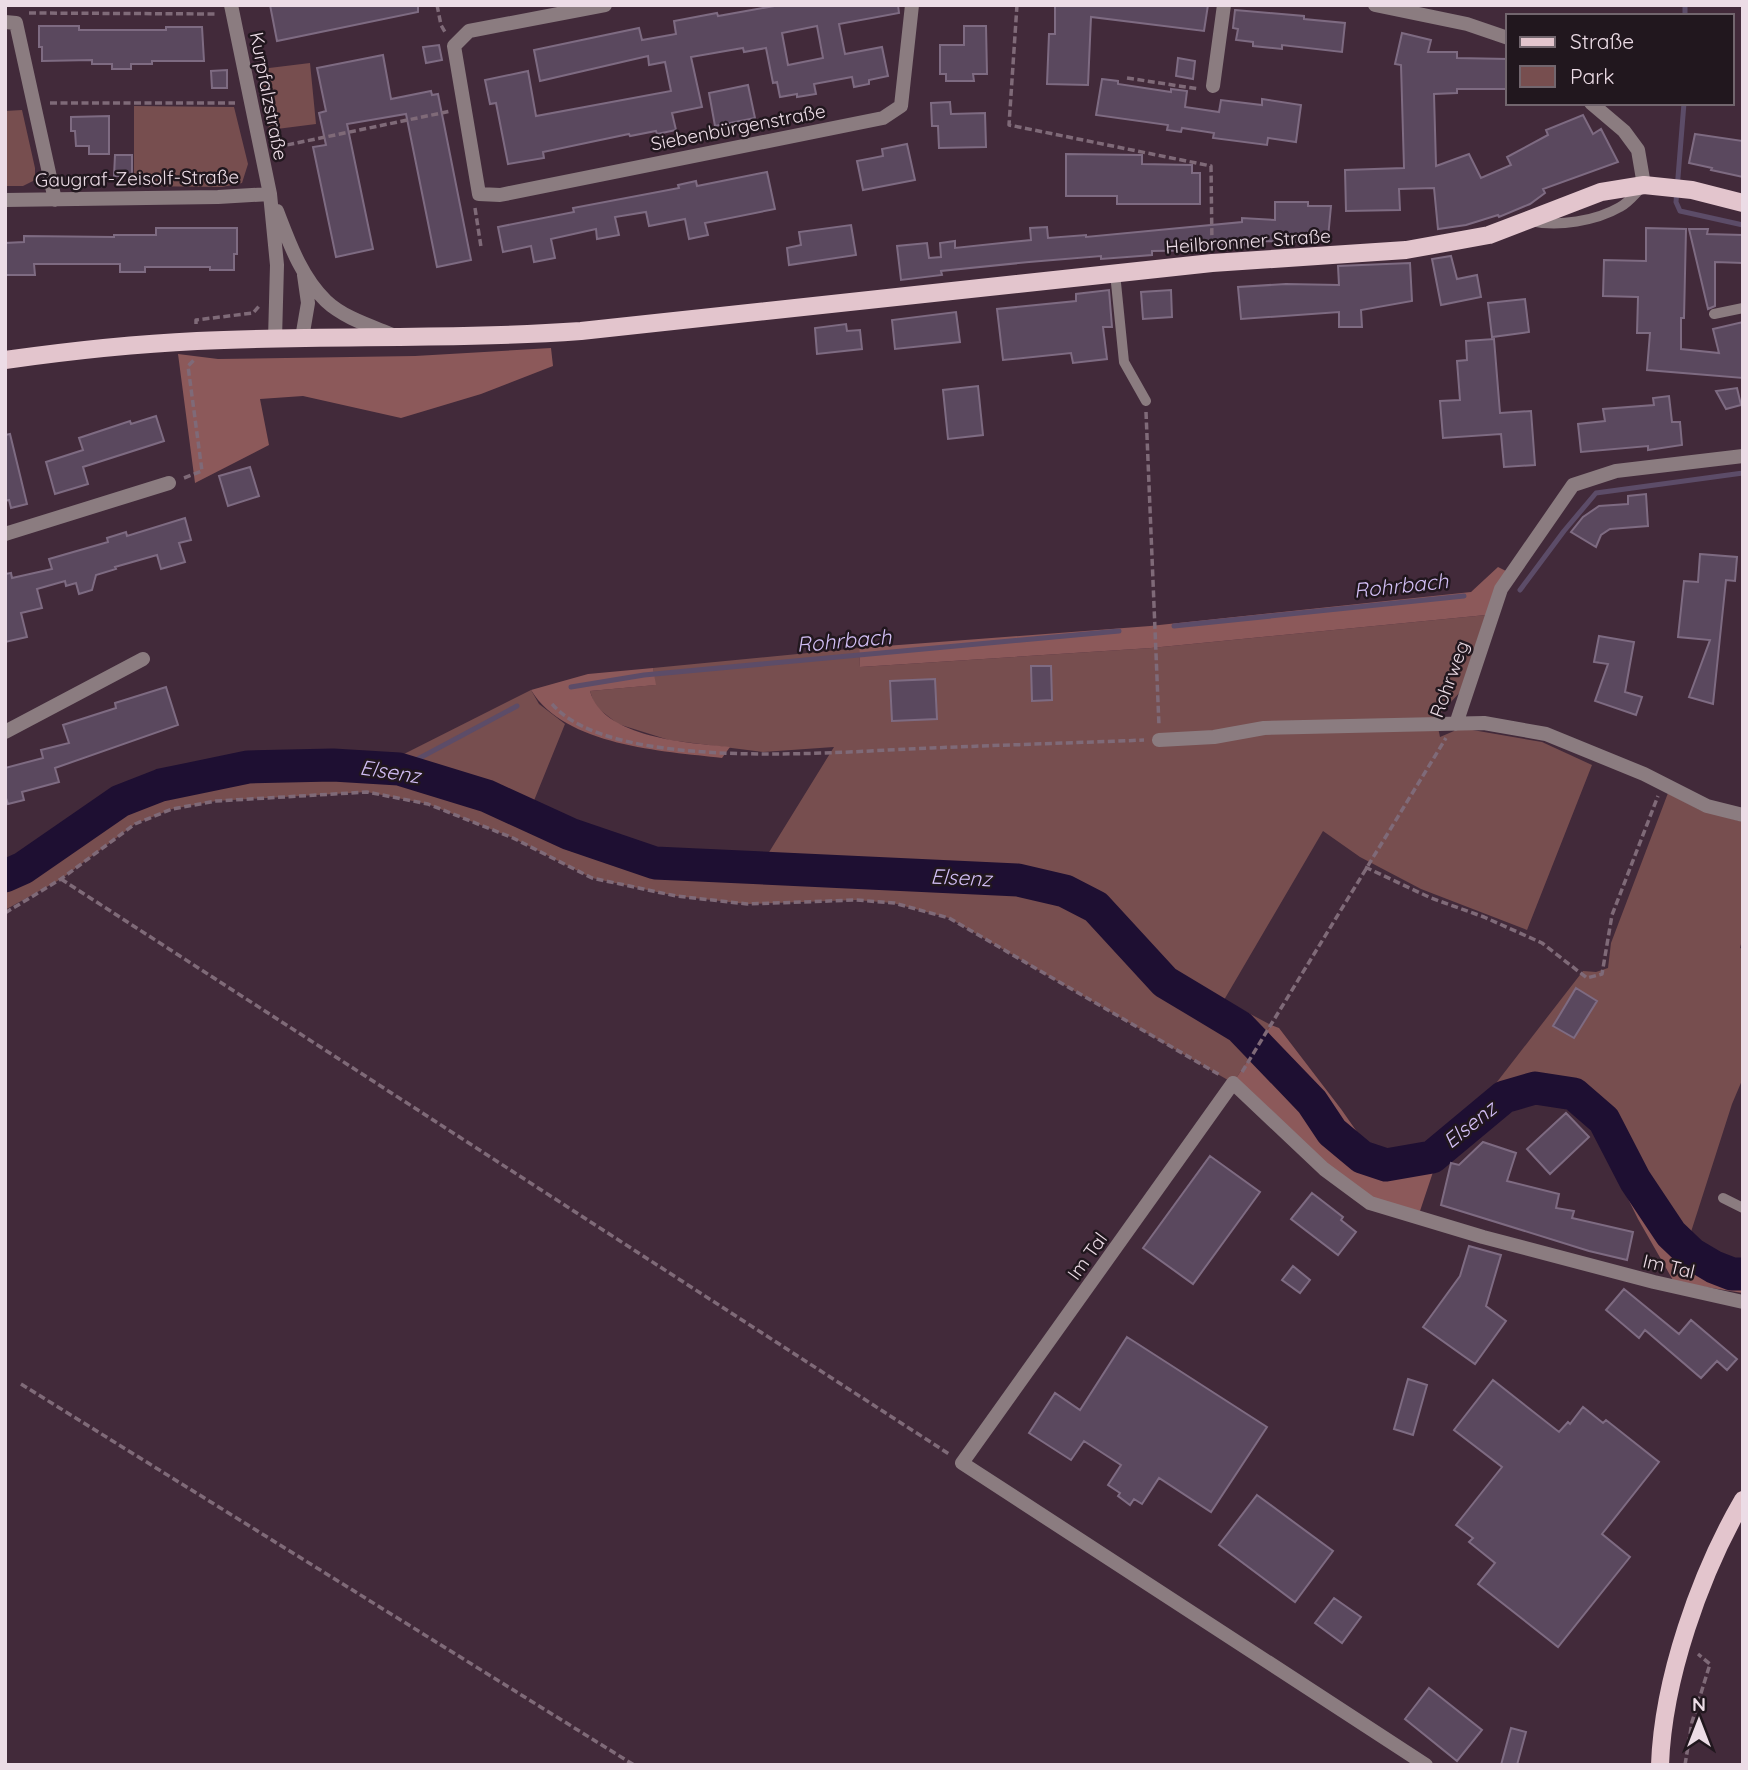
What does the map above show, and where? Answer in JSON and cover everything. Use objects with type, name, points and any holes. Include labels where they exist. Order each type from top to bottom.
[{"type":"main road","name":"Heilbronner Straße","points":[[5,360],[118,345],[542,333],[1115,273],[1406,250],[1489,235],[1601,192],[1644,185],[1692,190],[1743,203]]},
{"type":"main road","points":[[1660,1765],[1672,1684],[1683,1642],[1727,1528],[1743,1500]]},
{"type":"street","name":"Kurpfalzstraße","points":[[231,5],[270,194],[277,265],[275,339]]},
{"type":"street","points":[[479,194],[454,46],[469,31],[605,5]]},
{"type":"street","name":"Siebenbürgenstraße","points":[[479,194],[500,195],[883,118],[901,106],[912,5]]},
{"type":"street","points":[[1207,88],[1224,5]]},
{"type":"street","points":[[1375,5],[1421,9],[1506,37]]},
{"type":"street","points":[[10,22],[33,103],[55,200]]},
{"type":"street","points":[[1593,105],[1624,131],[1639,150],[1644,185]]},
{"type":"street","name":"Kurpfalzstraße","points":[[270,194],[304,275],[308,303],[302,338]]},
{"type":"street","name":"Gaugraf-Zeisolf-Straße","points":[[5,200],[270,194]]},
{"type":"street","name":"Kurpfalzstraße","points":[[304,275],[326,301],[353,319],[397,337]]},
{"type":"street","name":"Rohrweg","points":[[1455,724],[1501,589],[1573,485],[1616,471],[1743,456]]},
{"type":"street","points":[[5,534],[169,483]]},
{"type":"street","points":[[5,732],[143,659]]},
{"type":"street","points":[[1160,740],[1214,737],[1264,728],[1484,723],[1546,734],[1598,754],[1707,806],[1743,815]]},
{"type":"street","name":"Im Tal","points":[[962,1463],[1233,1083],[1324,1169],[1370,1203],[1483,1237],[1654,1282],[1743,1302]]},
{"type":"street","points":[[962,1463],[1426,1765]]},
{"type":"lane","points":[[1115,273],[1124,362],[1146,401]]},
{"type":"lane","points":[[1714,314],[1743,308]]},
{"type":"lane","points":[[1723,1198],[1743,1208]]},
{"type":"path","points":[[437,5],[441,26],[454,46]]},
{"type":"path","points":[[1017,5],[1009,125],[1212,166],[1212,227]]},
{"type":"path","points":[[10,22],[28,13],[215,14]]},
{"type":"path","points":[[1127,78],[1207,88]]},
{"type":"path","points":[[33,103],[229,103]]},
{"type":"path","points":[[261,151],[465,108]]},
{"type":"path","points":[[479,194],[475,204],[481,247]]},
{"type":"path","points":[[196,320],[253,313],[276,290]]},
{"type":"path","points":[[169,483],[202,471],[188,366]]},
{"type":"path","points":[[552,704],[561,714],[608,736],[677,750],[762,755],[1160,740],[1146,401]]},
{"type":"path","name":"Rohrweg","points":[[1245,1068],[1365,867],[1455,724]]},
{"type":"path","points":[[1365,867],[1431,898],[1484,917],[1542,943],[1587,978],[1602,974],[1612,915],[1662,784]]},
{"type":"path","points":[[5,913],[61,879],[135,824],[172,809],[216,801],[367,792],[428,804],[513,838],[592,878],[676,896],[747,904],[856,900],[894,903],[949,918],[1233,1083]]},
{"type":"path","points":[[61,879],[962,1463]]},
{"type":"path","points":[[21,1384],[634,1765]]},
{"type":"path","points":[[1683,1642],[1710,1664],[1692,1722],[1685,1765]]},
{"type":"green space","points":[[310,63],[316,124],[269,130],[261,69]]},
{"type":"green space","points":[[134,106],[234,107],[248,164],[242,183],[222,187],[134,186]]},
{"type":"green space","points":[[22,110],[35,168],[35,180],[23,186],[5,186],[5,111]]},
{"type":"green space","points":[[1486,615],[1462,690],[1436,718],[1440,737],[1461,728],[1542,742],[1592,765],[1527,930],[1421,889],[1360,857],[1323,831],[1224,1000],[1271,1025],[1233,1083],[949,918],[893,903],[856,900],[747,904],[676,896],[592,878],[513,838],[428,804],[367,792],[216,801],[172,809],[135,824],[61,879],[5,910],[5,872],[121,795],[172,779],[215,771],[336,756],[400,756],[531,690],[539,704],[565,724],[531,808],[668,854],[763,862],[834,747],[763,752],[669,740],[618,724],[595,706],[590,691],[655,685],[653,668],[859,648],[860,667],[1151,648]]},
{"type":"green space","points":[[1668,793],[1700,810],[1743,822],[1743,936],[1740,948],[1743,949],[1743,1078],[1732,1104],[1690,1235],[1638,1165],[1616,1117],[1577,1086],[1552,1078],[1528,1077],[1490,1091],[1583,971],[1596,972],[1608,968],[1611,943]]},
{"type":"shaded area","points":[[551,348],[553,366],[481,394],[401,418],[303,396],[260,399],[269,445],[195,483],[178,354],[218,359],[415,356]]},
{"type":"shaded area","points":[[1498,567],[1506,571],[1486,615],[1151,648],[860,667],[859,648],[1150,626],[1471,592]]},
{"type":"shaded area","points":[[653,668],[656,685],[590,691],[598,707],[611,719],[650,735],[730,747],[722,758],[645,748],[591,734],[567,723],[547,709],[531,690],[588,674]]},
{"type":"shaded area","points":[[1271,1025],[1279,1028],[1376,1159],[1412,1157],[1490,1091],[1528,1077],[1552,1078],[1577,1086],[1598,1097],[1616,1117],[1638,1165],[1686,1232],[1726,1262],[1743,1265],[1743,1293],[1674,1282],[1638,1219],[1591,1124],[1571,1100],[1527,1098],[1447,1154],[1434,1169],[1418,1217],[1370,1203],[1233,1083]]},
{"type":"building","points":[[270,5],[418,5],[418,12],[277,41]]},
{"type":"building","points":[[780,5],[898,5],[899,13],[839,24],[845,54],[882,47],[888,76],[869,80],[869,84],[854,87],[852,77],[814,84],[816,94],[780,97],[777,82],[773,83],[766,48],[744,52],[743,48],[691,57],[702,107],[672,113],[676,130],[657,134],[656,131],[629,134],[543,152],[544,158],[508,164],[496,103],[490,104],[485,80],[528,71],[536,116],[671,91],[665,62],[649,65],[648,56],[540,81],[534,50],[639,28],[642,40],[676,34],[674,21],[717,13],[718,16]],"holes":[[[817,26],[823,58],[788,65],[782,33]]]},
{"type":"building","points":[[1055,5],[1208,5],[1204,31],[1091,17],[1088,85],[1047,84],[1049,34],[1055,34]]},
{"type":"building","points":[[1235,10],[1304,16],[1304,19],[1345,23],[1342,52],[1282,45],[1282,49],[1253,46],[1253,42],[1236,40],[1238,29],[1233,28]]},
{"type":"building","points":[[39,26],[79,26],[79,30],[166,30],[166,27],[202,27],[204,61],[152,61],[152,64],[131,64],[131,69],[112,69],[112,64],[92,64],[92,60],[42,61]]},
{"type":"building","points":[[964,26],[986,26],[987,74],[973,74],[974,81],[946,81],[946,74],[940,74],[940,45],[964,45]]},
{"type":"building","points":[[1402,33],[1431,40],[1428,52],[1457,52],[1457,58],[1506,59],[1506,89],[1457,89],[1457,93],[1434,94],[1436,166],[1469,154],[1481,178],[1511,165],[1507,157],[1548,135],[1546,130],[1583,115],[1593,134],[1601,129],[1618,162],[1543,189],[1545,193],[1530,204],[1499,217],[1498,215],[1466,225],[1438,229],[1434,188],[1399,189],[1400,210],[1346,211],[1345,170],[1404,168],[1401,65],[1395,64]]},
{"type":"building","points":[[439,45],[442,60],[426,63],[423,47]]},
{"type":"building","points":[[383,55],[391,99],[431,91],[432,95],[438,94],[471,260],[437,267],[406,114],[347,124],[373,249],[336,257],[313,147],[326,145],[319,113],[326,111],[317,68]]},
{"type":"building","points":[[1178,58],[1195,61],[1193,79],[1176,76]]},
{"type":"building","points":[[227,70],[227,88],[212,88],[211,71]]},
{"type":"building","points":[[1102,79],[1171,92],[1171,89],[1187,91],[1185,107],[1219,112],[1221,100],[1262,105],[1262,99],[1301,105],[1296,142],[1268,138],[1267,145],[1213,138],[1214,133],[1182,128],[1181,132],[1167,130],[1168,125],[1096,115]]},
{"type":"building","points":[[748,85],[755,118],[715,126],[709,93]]},
{"type":"building","points":[[950,102],[951,114],[985,113],[986,147],[939,148],[938,126],[932,126],[931,103]]},
{"type":"building","points":[[109,116],[109,154],[89,154],[89,146],[76,146],[75,131],[71,131],[71,117]]},
{"type":"building","points":[[1695,134],[1743,141],[1743,177],[1689,163]]},
{"type":"building","points":[[907,144],[915,180],[863,190],[857,161],[883,156],[882,149]]},
{"type":"building","points":[[1066,154],[1142,155],[1142,164],[1192,165],[1192,173],[1200,173],[1200,204],[1117,204],[1117,196],[1066,196]]},
{"type":"building","points":[[115,155],[132,155],[132,176],[114,176]]},
{"type":"building","points":[[767,172],[775,209],[705,223],[708,235],[689,239],[685,219],[649,226],[646,212],[615,217],[619,235],[597,239],[596,229],[551,239],[555,258],[534,262],[531,246],[503,252],[498,227],[574,212],[573,208],[679,188],[678,185],[696,181],[697,186]]},
{"type":"building","points":[[1275,202],[1308,202],[1308,206],[1331,206],[1328,238],[1308,237],[1307,242],[1255,241],[1254,245],[1210,244],[1210,250],[1152,251],[1152,255],[1029,262],[941,271],[942,275],[901,280],[897,246],[927,243],[929,258],[941,257],[940,243],[955,241],[955,248],[1031,240],[1030,228],[1047,227],[1048,238],[1086,237],[1242,222],[1242,218],[1275,220]]},
{"type":"building","points":[[851,225],[856,255],[789,265],[787,248],[801,245],[799,232]]},
{"type":"building","points":[[156,228],[237,228],[234,270],[210,270],[210,267],[145,267],[145,272],[120,272],[120,264],[34,264],[35,275],[5,275],[5,243],[24,242],[24,236],[156,235]]},
{"type":"building","points":[[1646,228],[1686,229],[1681,349],[1719,353],[1713,329],[1743,322],[1743,378],[1647,370],[1650,333],[1637,333],[1638,297],[1603,296],[1604,260],[1646,261]]},
{"type":"building","points":[[1689,229],[1708,229],[1707,234],[1742,235],[1743,263],[1715,262],[1715,306],[1708,309]]},
{"type":"building","points":[[1451,256],[1457,279],[1477,275],[1481,297],[1441,305],[1432,259]]},
{"type":"building","points":[[1410,263],[1412,301],[1361,310],[1362,327],[1339,327],[1339,312],[1241,319],[1238,287],[1339,285],[1338,266]]},
{"type":"building","points":[[1109,290],[1112,327],[1103,327],[1107,359],[1073,363],[1071,353],[1003,360],[997,309],[1076,301],[1076,294]]},
{"type":"building","points":[[1171,290],[1172,317],[1143,319],[1141,292]]},
{"type":"building","points":[[1525,299],[1529,332],[1492,337],[1488,303]]},
{"type":"building","points":[[956,312],[960,342],[895,349],[892,320]]},
{"type":"building","points":[[846,324],[847,331],[860,330],[862,349],[817,354],[815,328]]},
{"type":"building","points":[[1494,339],[1500,413],[1531,411],[1535,465],[1504,467],[1501,434],[1443,438],[1440,401],[1460,400],[1457,361],[1467,360],[1466,341]]},
{"type":"building","points":[[978,386],[983,435],[948,439],[943,390]]},
{"type":"building","points":[[1737,388],[1741,405],[1726,409],[1716,391]]},
{"type":"building","points":[[1669,396],[1672,422],[1680,422],[1682,445],[1648,450],[1648,446],[1581,452],[1578,424],[1605,421],[1603,409],[1654,405],[1653,398]]},
{"type":"building","points":[[156,416],[164,441],[83,467],[88,484],[55,494],[46,462],[83,450],[79,438],[130,421],[131,424]]},
{"type":"building","points":[[10,434],[27,504],[11,508],[9,500],[5,501],[5,435]]},
{"type":"building","points":[[250,467],[259,496],[228,506],[219,476]]},
{"type":"building","points":[[1646,494],[1648,526],[1610,529],[1601,535],[1596,547],[1571,532],[1583,517],[1599,506],[1628,504],[1628,496]]},
{"type":"building","points":[[185,518],[191,540],[179,543],[185,562],[161,569],[157,555],[115,567],[116,569],[96,575],[92,590],[79,594],[76,583],[66,586],[65,581],[37,589],[42,608],[21,613],[27,637],[5,642],[5,574],[11,573],[12,578],[52,569],[49,559],[108,542],[107,538],[126,532],[127,536]]},
{"type":"building","points":[[1700,554],[1737,557],[1735,581],[1726,580],[1713,704],[1689,697],[1710,640],[1678,637],[1684,581],[1698,582]]},
{"type":"building","points":[[1599,636],[1634,642],[1625,692],[1642,697],[1636,715],[1595,701],[1608,664],[1594,662]]},
{"type":"building","points":[[1031,666],[1051,666],[1052,700],[1032,701]]},
{"type":"building","points":[[935,679],[937,719],[892,721],[890,681]]},
{"type":"building","points":[[166,687],[178,725],[55,768],[59,782],[22,792],[24,800],[8,804],[5,795],[5,768],[43,758],[41,750],[69,743],[63,725],[116,708],[115,703]]},
{"type":"building","points":[[1576,988],[1597,1001],[1574,1038],[1553,1026]]},
{"type":"building","points":[[1566,1113],[1589,1137],[1550,1174],[1527,1149]]},
{"type":"building","points":[[1483,1142],[1516,1153],[1507,1181],[1559,1194],[1556,1208],[1574,1211],[1572,1218],[1633,1232],[1627,1260],[1589,1251],[1441,1205],[1451,1163],[1459,1165]]},
{"type":"building","points":[[1210,1156],[1260,1192],[1193,1284],[1143,1248]]},
{"type":"building","points":[[1312,1193],[1343,1217],[1341,1220],[1356,1232],[1338,1255],[1291,1219]]},
{"type":"building","points":[[1469,1246],[1501,1255],[1486,1306],[1506,1321],[1475,1364],[1423,1327],[1460,1276]]},
{"type":"building","points":[[1293,1266],[1310,1280],[1300,1293],[1282,1280]]},
{"type":"building","points":[[1624,1289],[1679,1334],[1691,1320],[1737,1359],[1727,1370],[1717,1361],[1701,1378],[1645,1330],[1639,1338],[1606,1310]]},
{"type":"building","points":[[1127,1337],[1267,1427],[1211,1512],[1159,1478],[1142,1504],[1134,1499],[1130,1505],[1118,1496],[1120,1493],[1108,1485],[1121,1465],[1084,1441],[1071,1460],[1029,1433],[1055,1393],[1080,1410]]},
{"type":"building","points":[[1408,1379],[1427,1385],[1413,1435],[1394,1429]]},
{"type":"building","points":[[1493,1380],[1559,1432],[1568,1422],[1570,1424],[1583,1407],[1603,1423],[1606,1420],[1659,1462],[1602,1534],[1630,1557],[1558,1647],[1478,1584],[1495,1563],[1469,1542],[1473,1538],[1456,1525],[1502,1467],[1454,1430]]},
{"type":"building","points":[[1257,1495],[1333,1551],[1295,1602],[1219,1545]]},
{"type":"building","points":[[1334,1598],[1361,1617],[1342,1643],[1315,1623]]},
{"type":"building","points":[[1429,1688],[1482,1730],[1457,1761],[1405,1719]]},
{"type":"building","points":[[1511,1728],[1526,1732],[1517,1765],[1501,1765]]},
{"type":"waterway","name":"Rohrbach","points":[[1685,5],[1685,14]]},
{"type":"waterway","name":"Rohrbach","points":[[1684,105],[1676,202],[1680,211],[1743,225]]},
{"type":"waterway","name":"Rohrbach","points":[[1520,590],[1596,493],[1743,473]]},
{"type":"waterway","name":"Rohrbach","points":[[1174,626],[1464,596]]},
{"type":"waterway","name":"Rohrbach","points":[[571,687],[644,675],[1119,631]]},
{"type":"waterway","name":"Rohrbach","points":[[399,769],[517,706]]},
{"type":"waterway","name":"Elsenz","points":[[5,876],[23,868],[120,801],[161,785],[248,767],[333,765],[399,769],[487,796],[570,834],[655,863],[1018,880],[1065,891],[1096,907],[1165,982],[1240,1027],[1312,1102],[1332,1132],[1362,1157],[1386,1165],[1432,1157],[1504,1097],[1535,1088],[1574,1094],[1604,1120],[1635,1180],[1671,1234],[1692,1254],[1714,1267],[1732,1274],[1743,1274]]}]
